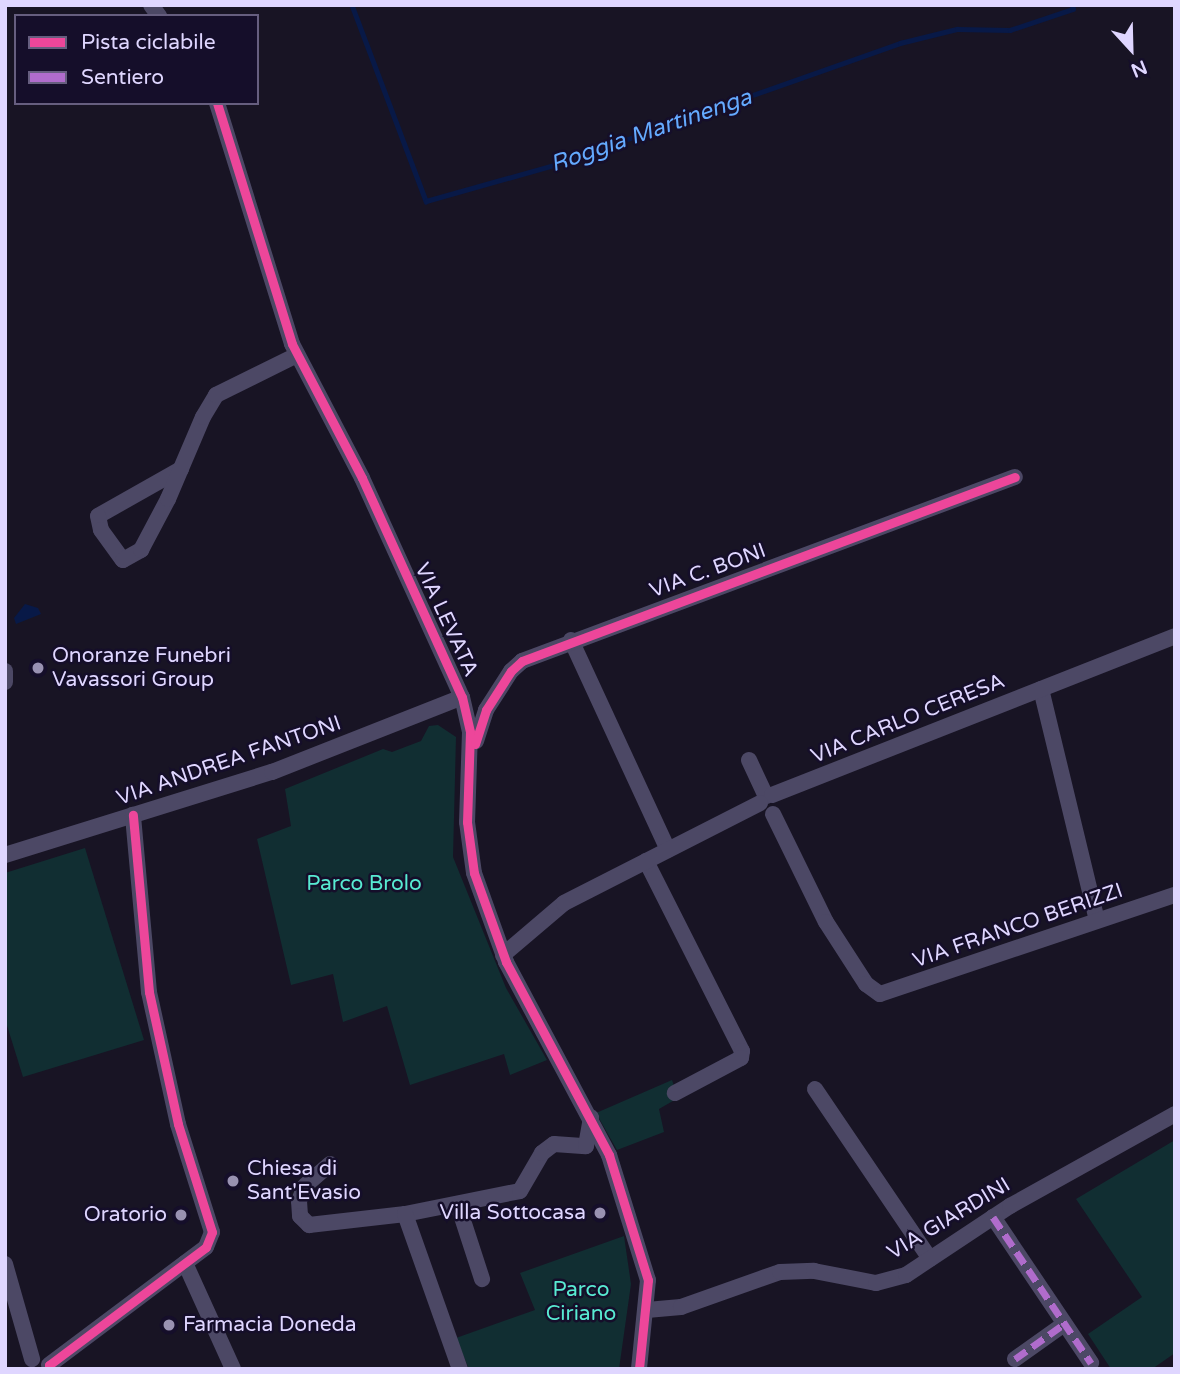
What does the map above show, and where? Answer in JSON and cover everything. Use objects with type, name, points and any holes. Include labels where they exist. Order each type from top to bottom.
[{"type":"street","name":"VIA LEVATA","points":[[217,105],[297,355],[362,478],[462,697],[471,761],[468,850],[503,955],[609,1155],[648,1280],[639,1369]]},
{"type":"street","points":[[181,469],[99,516],[100,530],[123,560],[141,550],[181,469],[216,395],[297,355]]},
{"type":"street","name":"VIA C. BONI","points":[[471,761],[483,717],[511,671],[571,640],[1015,477]]},
{"type":"street","name":"VIA CARLO CERESA","points":[[503,955],[564,903],[668,850],[770,805],[791,791],[1175,636]]},
{"type":"street","points":[[571,640],[668,850]]},
{"type":"street","points":[[5,671],[5,682]]},
{"type":"street","points":[[1041,689],[1097,920]]},
{"type":"street","name":"VIA ANDREA FANTONI","points":[[5,855],[272,772],[462,697]]},
{"type":"street","points":[[749,760],[770,805]]},
{"type":"street","name":"VIA FRANCO BERIZZI","points":[[770,805],[826,922],[874,992],[887,993],[1175,895]]},
{"type":"street","points":[[5,1264],[28,1364],[49,1367],[206,1247],[211,1224],[178,1124],[149,992],[133,815]]},
{"type":"street","points":[[646,861],[742,1051],[734,1062],[675,1093]]},
{"type":"street","points":[[815,1089],[930,1259]]},
{"type":"street","name":"VIA GIARDINI","points":[[647,1310],[681,1307],[780,1272],[814,1271],[876,1283],[906,1275],[993,1217],[1175,1114]]},
{"type":"street","points":[[586,1146],[591,1117]]},
{"type":"street","points":[[330,1164],[305,1186],[299,1201],[300,1216],[309,1225],[405,1214],[520,1191],[542,1153],[554,1144],[586,1146],[609,1155]]},
{"type":"street","points":[[458,1205],[482,1279]]},
{"type":"street","points":[[405,1214],[460,1369]]},
{"type":"street","points":[[993,1217],[1091,1363]]},
{"type":"street","points":[[185,1263],[233,1369]]},
{"type":"street","points":[[1015,1359],[1064,1324]]},
{"type":"green space","name":"Parco Brolo","points":[[438,725],[456,737],[453,857],[506,988],[547,1060],[510,1075],[504,1054],[410,1085],[387,1006],[343,1022],[333,974],[291,985],[257,839],[291,826],[285,789],[383,749],[392,752],[421,741],[429,726]]},
{"type":"green space","points":[[85,848],[144,1040],[23,1077],[5,1019],[5,873]]},
{"type":"green space","points":[[672,1080],[678,1098],[659,1109],[664,1132],[617,1150],[596,1113]]},
{"type":"green space","points":[[1175,1140],[1175,1353],[1152,1369],[1111,1369],[1088,1334],[1142,1297],[1076,1199]]},
{"type":"green space","name":"Parco Ciriano","points":[[624,1236],[631,1284],[619,1369],[469,1369],[456,1338],[535,1310],[520,1273]]},
{"type":"water","points":[[25,604],[38,608],[41,614],[16,624],[14,618]]},
{"type":"waterway","name":"Roggia Martinenga","points":[[352,5],[426,201],[554,165],[900,43],[957,29],[1010,30],[1073,9],[1072,5]]},
{"type":"marked path","points":[[993,1217],[1091,1363]]},
{"type":"marked path","points":[[1015,1359],[1064,1324]]},
{"type":"cycle path","points":[[218,105],[292,344],[362,478],[462,697],[470,732],[467,822],[474,873],[506,962],[609,1155],[648,1280],[639,1369]]},
{"type":"cycle path","points":[[475,744],[486,710],[511,671],[522,661],[1015,477]]},
{"type":"cycle path","points":[[50,1369],[49,1365],[206,1247],[212,1232],[178,1124],[149,992],[133,815]]},
{"type":"place","name":"Onoranze Funebri Vavassori Group","points":[[38,668]]},
{"type":"place","name":"Chiesa di Sant'Evasio","points":[[233,1181]]},
{"type":"place","name":"Villa Sottocasa","points":[[600,1213]]},
{"type":"place","name":"Oratorio","points":[[181,1215]]},
{"type":"place","name":"Farmacia Doneda","points":[[169,1325]]}]
